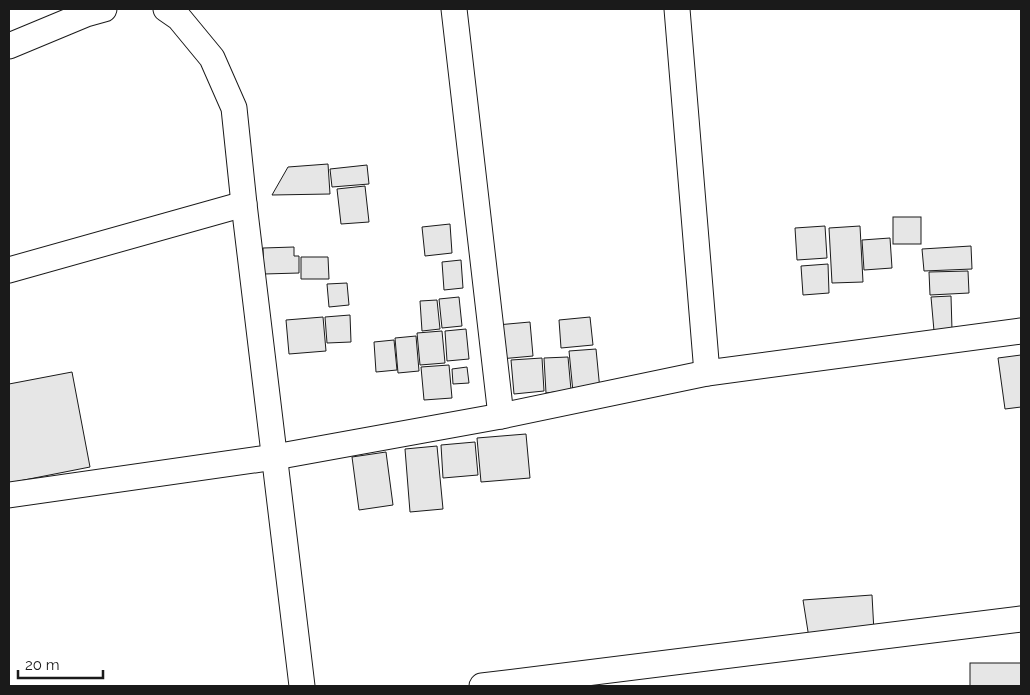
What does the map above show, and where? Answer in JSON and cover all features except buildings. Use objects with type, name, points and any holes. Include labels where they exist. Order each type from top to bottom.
[{"type":"street","points":[[9,46],[86,14],[104,9]]},
{"type":"street","points":[[166,9],[179,18],[212,58],[234,108],[302,686]]},
{"type":"street","points":[[454,9],[501,416]]},
{"type":"street","points":[[677,9],[707,373]]},
{"type":"street","points":[[9,270],[244,204]]},
{"type":"street","points":[[9,495],[275,457],[501,416],[707,373],[1021,331]]},
{"type":"street","points":[[482,686],[1021,619]]}]
